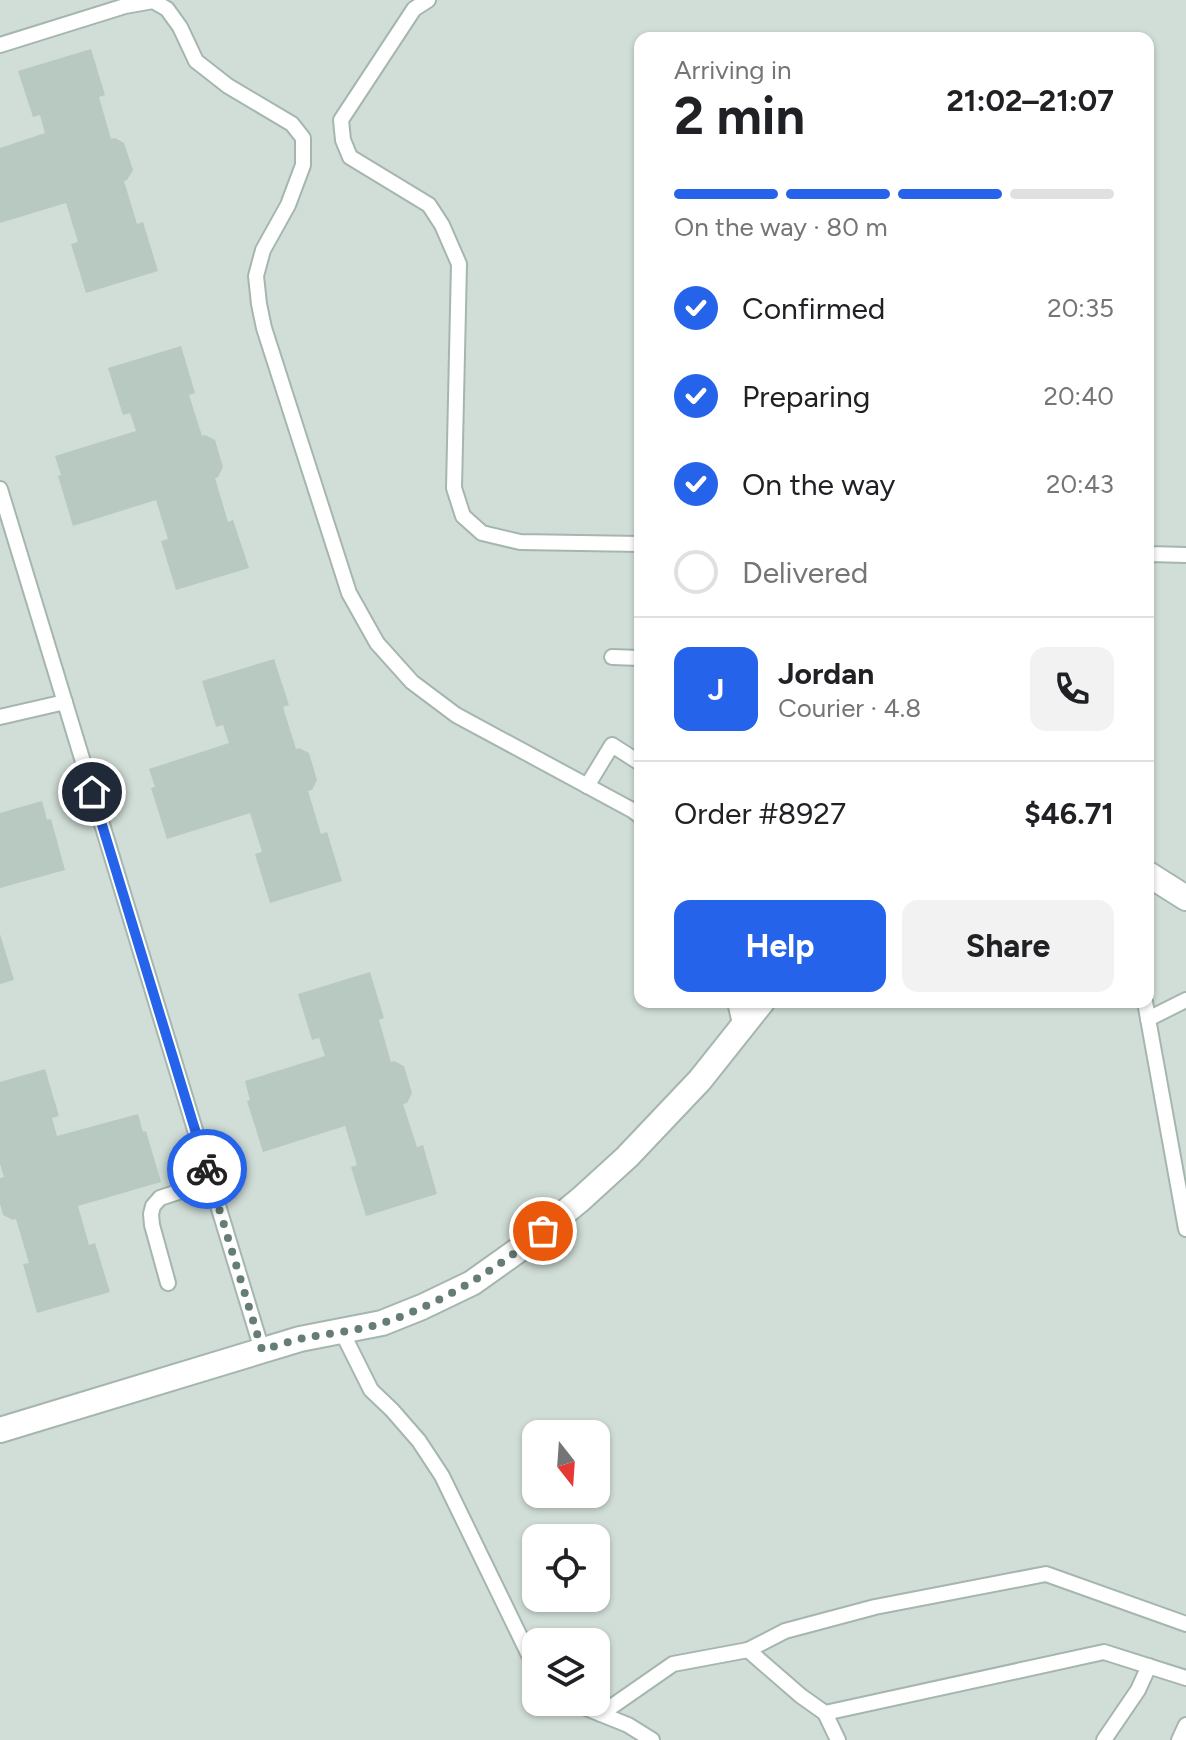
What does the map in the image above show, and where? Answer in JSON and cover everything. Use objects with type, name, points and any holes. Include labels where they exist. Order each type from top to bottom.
[{"type":"street","points":[[1154,878],[1186,898]]},
{"type":"street","points":[[0,1430],[300,1339],[382,1323],[472,1283],[524,1246],[627,1157],[700,1080],[757,1008]]},
{"type":"lane","points":[[428,0],[414,9],[341,120],[343,140],[350,157],[429,205],[442,225],[459,264],[454,488],[463,516],[482,533],[520,542],[634,544]]},
{"type":"lane","points":[[0,45],[125,6],[153,1],[167,9],[196,61],[228,86],[292,124],[303,138],[303,165],[288,205],[263,250],[256,276],[259,304],[349,593],[377,643],[412,682],[456,715],[634,812]]},
{"type":"lane","points":[[0,489],[262,1350]]},
{"type":"lane","points":[[1154,554],[1186,555]]},
{"type":"lane","points":[[612,657],[634,658]]},
{"type":"lane","points":[[0,717],[65,702]]},
{"type":"lane","points":[[587,786],[612,745],[634,759]]},
{"type":"lane","points":[[1148,1019],[1186,1000]]},
{"type":"lane","points":[[736,1008],[741,1028]]},
{"type":"lane","points":[[1146,1008],[1186,1229]]},
{"type":"lane","points":[[168,1283],[152,1225],[153,1206],[160,1198],[211,1181]]},
{"type":"lane","points":[[342,1332],[371,1390],[419,1441],[442,1476],[522,1641]]},
{"type":"lane","points":[[610,1708],[673,1664],[748,1650],[785,1631],[875,1607],[1046,1574],[1186,1624]]},
{"type":"lane","points":[[748,1650],[825,1713],[838,1740]]},
{"type":"lane","points":[[825,1713],[1104,1652],[1186,1678]]},
{"type":"lane","points":[[1104,1740],[1138,1690],[1149,1666]]},
{"type":"lane","points":[[606,1716],[652,1740]]},
{"type":"lane","points":[[1179,1740],[1186,1725]]},
{"type":"shaded area","points":[[0,0],[1186,0],[1186,1740],[0,1740]]},
{"type":"building","points":[[91,49],[105,95],[99,97],[111,139],[124,143],[133,170],[124,181],[137,224],[143,222],[158,271],[86,293],[71,244],[78,242],[66,203],[0,223],[0,148],[45,133],[40,115],[33,117],[18,71]]},
{"type":"building","points":[[181,346],[195,393],[189,395],[202,436],[215,440],[223,467],[215,478],[228,522],[233,520],[249,568],[176,590],[161,541],[168,539],[156,500],[73,526],[55,456],[136,431],[130,413],[123,415],[108,368]]},
{"type":"building","points":[[274,659],[289,705],[283,707],[296,749],[309,753],[317,780],[312,790],[308,791],[321,834],[327,832],[342,881],[270,903],[255,854],[262,852],[250,813],[167,839],[151,788],[155,787],[149,769],[229,743],[223,725],[216,727],[202,681]]},
{"type":"building","points":[[42,801],[47,820],[51,819],[65,870],[0,888],[0,813]]},
{"type":"building","points":[[0,934],[14,980],[0,984]]},
{"type":"building","points":[[370,972],[384,1018],[379,1020],[391,1062],[404,1066],[412,1093],[407,1103],[403,1104],[417,1147],[423,1145],[437,1194],[366,1216],[351,1167],[357,1165],[345,1126],[263,1152],[247,1101],[250,1100],[245,1081],[325,1056],[319,1038],[312,1040],[298,994]]},
{"type":"building","points":[[45,1069],[59,1116],[52,1118],[57,1136],[138,1114],[161,1182],[78,1206],[89,1245],[95,1243],[110,1292],[37,1313],[23,1264],[29,1263],[16,1219],[3,1215],[0,1204],[0,1178],[4,1177],[0,1164],[0,1082]]},
{"type":"way so far","points":[[207,1169],[262,1350],[382,1323],[422,1307],[472,1283],[543,1231]]},
{"type":"route","points":[[92,792],[207,1169]]}]
